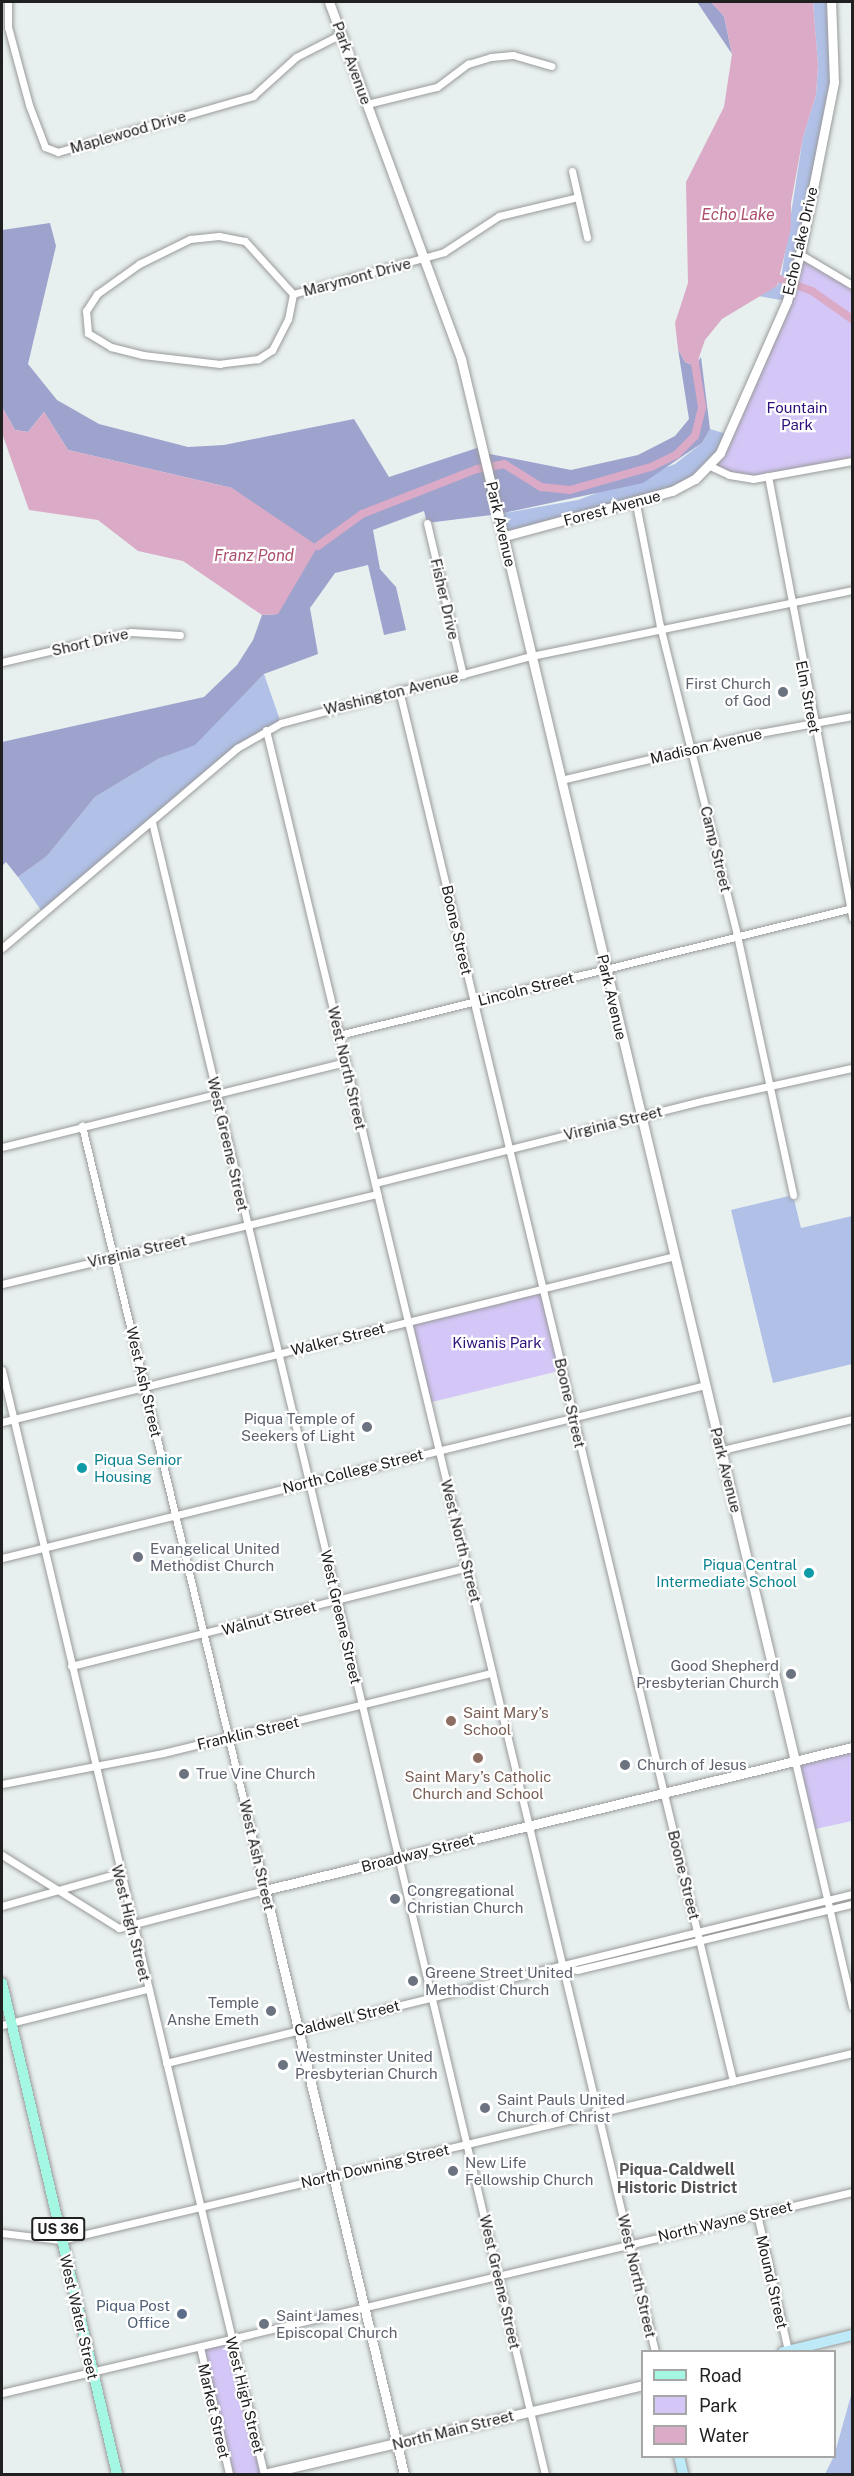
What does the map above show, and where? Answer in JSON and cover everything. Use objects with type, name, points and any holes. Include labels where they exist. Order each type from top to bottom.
[{"type":"main road","name":"West Water Street","points":[[2,1983],[6,2024],[117,2475]]},
{"type":"main road","points":[[789,2350],[852,2335]]},
{"type":"main road","points":[[679,2458],[683,2475]]},
{"type":"street","name":"Maplewood Drive","points":[[8,2],[8,27],[29,105],[45,147],[58,152],[253,96],[296,57],[341,34]]},
{"type":"street","name":"Park Avenue","points":[[330,2],[422,259],[461,359],[505,536],[531,656],[640,1116],[722,1450],[852,2006]]},
{"type":"street","name":"Echo Lake Drive","points":[[710,466],[730,435],[787,301],[800,254],[834,82],[831,2]]},
{"type":"street","points":[[367,104],[437,87],[468,64],[491,57],[513,55],[551,66]]},
{"type":"street","points":[[572,171],[588,237]]},
{"type":"street","name":"Marymont Drive","points":[[293,294],[444,252],[499,216],[578,197]]},
{"type":"street","name":"Marymont Drive","points":[[219,236],[245,241],[293,294],[281,335],[272,350],[258,359],[220,364],[143,356],[111,347],[88,333],[86,311],[97,294],[139,264],[190,239],[219,236]]},
{"type":"street","points":[[800,254],[852,285]]},
{"type":"street","points":[[710,466],[743,478],[768,476],[852,461]]},
{"type":"street","name":"Forest Avenue","points":[[505,536],[636,504],[672,491],[710,466]]},
{"type":"street","name":"Elm Street","points":[[768,476],[789,600],[852,918]]},
{"type":"street","name":"Camp Street","points":[[636,504],[660,626],[737,935],[793,1195]]},
{"type":"street","name":"Fisher Drive","points":[[427,523],[463,675]]},
{"type":"street","name":"Washington Avenue","points":[[2,948],[237,748],[266,730],[297,717],[531,656],[660,626],[852,590]]},
{"type":"street","name":"Short Drive","points":[[2,663],[131,632],[180,635]]},
{"type":"street","name":"Boone Street","points":[[399,690],[733,2081]]},
{"type":"street","name":"Madison Avenue","points":[[561,780],[691,749],[852,716]]},
{"type":"street","name":"West North Street","points":[[266,730],[655,2350]]},
{"type":"street","name":"West Greene Street","points":[[152,822],[545,2475]]},
{"type":"street","name":"Lincoln Street","points":[[339,1035],[737,935],[851,909]]},
{"type":"street","points":[[2,1147],[216,1092],[346,1062]]},
{"type":"street","name":"Virginia Street","points":[[375,1183],[510,1151],[640,1116],[852,1068]]},
{"type":"street","name":"West Ash Street","points":[[82,1126],[404,2475]]},
{"type":"street","name":"Virginia Street","points":[[2,1284],[377,1194]]},
{"type":"street","name":"Walker Street","points":[[2,1422],[675,1256]]},
{"type":"street","name":"West High Street","points":[[2,1370],[119,1873],[264,2474]]},
{"type":"street","name":"North College Street","points":[[2,1558],[706,1386]]},
{"type":"street","points":[[722,1450],[852,1419]]},
{"type":"street","name":"Walnut Street","points":[[71,1666],[204,1636],[467,1567]]},
{"type":"street","name":"Franklin Street","points":[[2,1785],[94,1765],[105,1766],[492,1673]]},
{"type":"street","name":"Broadway Street","points":[[2,1855],[118,1928],[852,1747]]},
{"type":"street","points":[[2,1906],[119,1873]]},
{"type":"street","name":"Caldwell Street","points":[[166,2063],[431,1996],[563,1967],[575,1960],[852,1894]]},
{"type":"street","name":"Caldwell Street","points":[[563,1967],[577,1970],[852,1904]]},
{"type":"street","points":[[6,2024],[148,1989]]},
{"type":"street","name":"North Downing Street","points":[[2,2233],[61,2240],[852,2053]]},
{"type":"street","name":"North Wayne Street","points":[[2,2393],[365,2308],[629,2242],[852,2192]]},
{"type":"street","name":"Mound Street","points":[[757,2214],[785,2350]]},
{"type":"street","name":"Market Street","points":[[200,2347],[229,2475]]},
{"type":"street","name":"North Main Street","points":[[264,2474],[641,2385]]},
{"type":"shaded area","points":[[697,2],[711,2],[724,16],[732,54]]},
{"type":"shaded area","points":[[813,2],[831,2],[835,55],[787,301],[758,296],[777,286],[781,278],[803,137],[816,95],[818,65]]},
{"type":"shaded area","points":[[50,223],[56,246],[28,364],[57,400],[99,424],[188,447],[224,445],[354,419],[389,477],[483,446],[485,453],[571,470],[638,455],[675,436],[689,419],[678,349],[685,362],[695,366],[701,357],[710,429],[702,443],[643,483],[499,514],[427,523],[424,511],[373,530],[380,569],[396,587],[406,630],[384,635],[368,565],[335,573],[310,608],[318,654],[264,674],[195,745],[158,759],[95,797],[47,856],[18,877],[6,862],[2,866],[2,742],[204,697],[237,665],[253,640],[262,615],[278,614],[232,488],[68,450],[44,412],[28,432],[15,430],[2,407],[2,230]]},
{"type":"shaded area","points":[[710,429],[730,435],[710,466],[672,491],[505,536],[499,514],[578,500],[675,464],[702,443]]},
{"type":"shaded area","points":[[264,674],[281,723],[237,748],[43,913],[18,877],[47,856],[95,797],[158,759],[195,744]]},
{"type":"shaded area","points":[[793,1195],[801,1228],[852,1216],[852,1364],[773,1383],[731,1210]]},
{"type":"shaded area","points":[[852,2392],[852,2474],[825,2474],[833,2458],[836,2458],[836,2449]]},
{"type":"green space","name":"Fountain Park","points":[[800,254],[852,285],[852,461],[743,478],[710,466],[777,322]]},
{"type":"green space","name":"Kiwanis Park","points":[[543,1288],[563,1370],[428,1403],[408,1322]]},
{"type":"green space","points":[[852,1747],[852,1821],[811,1830],[795,1761]]},
{"type":"green space","points":[[231,2340],[264,2474],[229,2474],[200,2347]]},
{"type":"water","name":"Echo Lake","points":[[711,2],[813,2],[818,65],[816,95],[803,137],[791,203],[791,228],[777,286],[722,319],[705,340],[696,366],[685,362],[678,349],[675,323],[688,283],[686,182],[724,107],[732,54],[724,16]]},
{"type":"water","name":"Franz Pond","points":[[2,407],[15,430],[28,432],[44,412],[68,450],[232,488],[318,546],[278,614],[262,615],[183,561],[138,551],[98,520],[29,510],[2,433]]},
{"type":"waterway","points":[[772,276],[812,291],[852,319]]},
{"type":"waterway","points":[[318,546],[362,514],[477,469],[504,464],[541,487],[570,490],[651,467],[676,455],[695,436],[702,407],[694,357]]},
{"type":"place","name":"First Church of God","points":[[783,692]]},
{"type":"place","name":"Piqua Temple of Seekers of Light","points":[[367,1427]]},
{"type":"place","name":"Piqua Senior Housing","points":[[82,1468]]},
{"type":"place","name":"Evangelical United Methodist Church","points":[[138,1557]]},
{"type":"place","name":"Piqua Central Intermediate School","points":[[809,1573]]},
{"type":"place","name":"Good Shepherd Presbyterian Church","points":[[791,1674]]},
{"type":"place","name":"Saint Mary’s School","points":[[451,1721]]},
{"type":"place","name":"Saint Mary’s Catholic Church and School","points":[[478,1758]]},
{"type":"place","name":"Church of Jesus","points":[[625,1765]]},
{"type":"place","name":"True Vine Church","points":[[184,1774]]},
{"type":"place","name":"Congregational Christian Church","points":[[395,1899]]},
{"type":"place","name":"Greene Street United Methodist Church","points":[[413,1981]]},
{"type":"place","name":"Temple Anshe Emeth","points":[[271,2011]]},
{"type":"place","name":"Westminster United Presbyterian Church","points":[[283,2065]]},
{"type":"place","name":"Saint Pauls United Church of Christ","points":[[485,2108]]},
{"type":"place","name":"New Life Fellowship Church","points":[[453,2171]]},
{"type":"place","name":"Piqua Post Office","points":[[182,2314]]},
{"type":"place","name":"Saint James Episcopal Church","points":[[264,2324]]},
{"type":"district","name":"Piqua-Caldwell Historic District","points":[[677,2179]]}]
